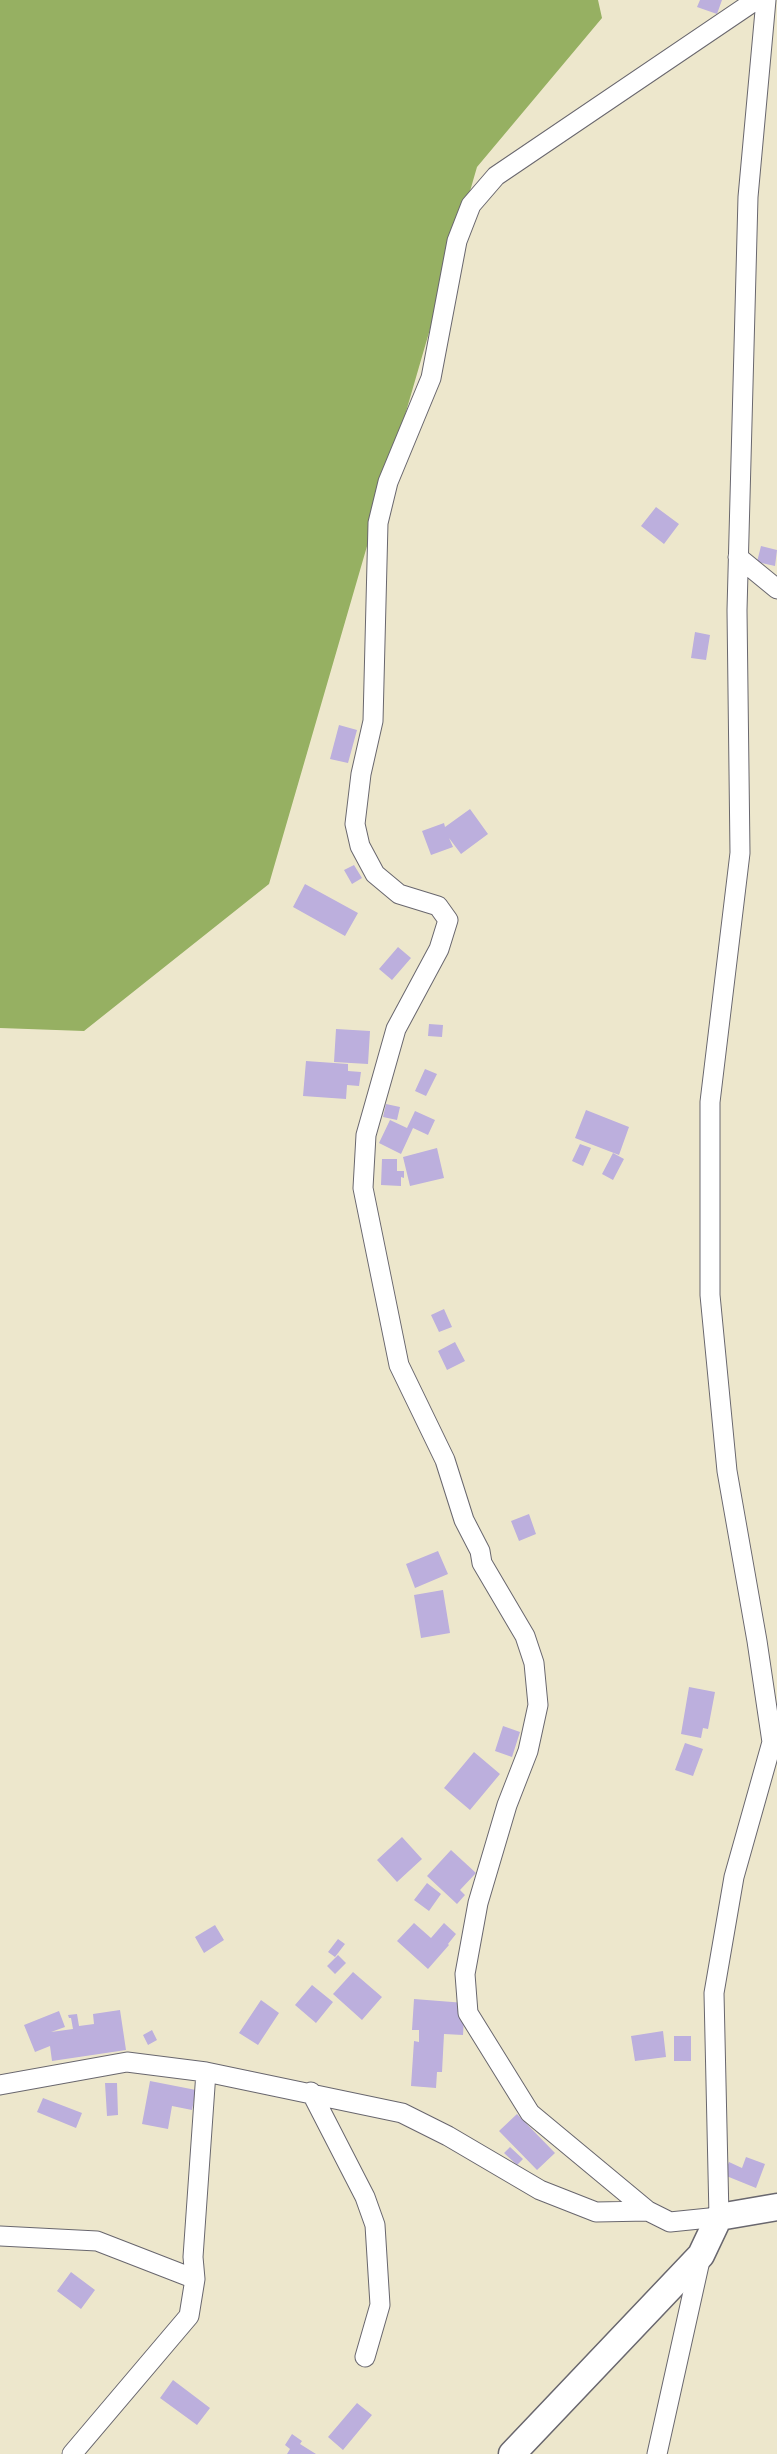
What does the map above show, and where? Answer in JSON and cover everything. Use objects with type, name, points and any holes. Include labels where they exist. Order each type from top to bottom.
[{"type":"street","points":[[756,0],[496,176],[471,205],[457,241],[431,378],[388,482],[378,523],[373,721],[361,774],[355,824],[360,846],[375,874],[399,894],[438,906],[448,920],[439,949],[396,1029],[366,1135],[363,1188],[399,1365],[445,1460],[464,1520],[480,1551],[482,1563],[525,1636],[534,1663],[538,1705],[528,1751],[507,1805],[478,1903],[465,1974],[468,2013],[530,2113],[648,2211],[670,2222],[719,2217],[777,2207]]},
{"type":"street","points":[[657,2454],[701,2255],[719,2217],[714,1993],[734,1877],[772,1742],[757,1641],[727,1471],[710,1295],[710,1102],[740,853],[738,557],[748,198],[766,0]]},
{"type":"street","points":[[738,557],[777,589]]},
{"type":"street","points":[[0,2085],[127,2062],[206,2072],[311,2092],[402,2113],[448,2136],[540,2190],[596,2212],[648,2211]]},
{"type":"street","points":[[72,2454],[189,2316],[196,2280],[193,2256],[206,2072]]},
{"type":"street","points":[[311,2092],[365,2197],[375,2225],[380,2305],[365,2357]]},
{"type":"street","points":[[0,2236],[97,2241],[196,2280]]},
{"type":"street","points":[[512,2454],[701,2255]]},
{"type":"green space","points":[[0,0],[598,0],[602,18],[477,167],[269,884],[84,1031],[0,1028]]},
{"type":"building","points":[[700,0],[722,0],[717,14],[697,7]]},
{"type":"building","points":[[656,507],[679,524],[664,544],[641,526]]},
{"type":"building","points":[[761,546],[777,550],[775,566],[757,562]]},
{"type":"building","points":[[695,632],[710,635],[706,660],[691,658]]},
{"type":"building","points":[[339,725],[357,730],[348,763],[330,759]]},
{"type":"building","points":[[470,809],[488,834],[461,854],[449,838],[453,847],[431,855],[422,831],[444,823],[445,827]]},
{"type":"building","points":[[354,865],[362,878],[352,884],[344,870]]},
{"type":"building","points":[[305,884],[358,913],[345,936],[293,907]]},
{"type":"building","points":[[398,947],[411,958],[392,980],[379,969]]},
{"type":"building","points":[[429,1024],[443,1025],[442,1037],[428,1036]]},
{"type":"building","points":[[336,1029],[370,1031],[368,1064],[334,1062]]},
{"type":"building","points":[[306,1061],[348,1064],[348,1071],[361,1072],[359,1086],[347,1085],[346,1099],[303,1096]]},
{"type":"building","points":[[425,1069],[437,1074],[426,1096],[415,1091]]},
{"type":"building","points":[[386,1104],[400,1107],[397,1120],[383,1117]]},
{"type":"building","points":[[586,1110],[629,1127],[619,1155],[575,1138]]},
{"type":"building","points":[[415,1111],[435,1120],[428,1135],[413,1128],[401,1154],[379,1143],[390,1120],[407,1128]]},
{"type":"building","points":[[580,1144],[591,1148],[583,1166],[572,1161]]},
{"type":"building","points":[[437,1148],[444,1178],[410,1186],[403,1157]]},
{"type":"building","points":[[613,1153],[624,1159],[613,1180],[602,1174]]},
{"type":"building","points":[[382,1159],[397,1159],[397,1171],[404,1171],[404,1178],[401,1177],[401,1186],[381,1185]]},
{"type":"building","points":[[444,1309],[452,1327],[439,1332],[431,1315]]},
{"type":"building","points":[[455,1342],[465,1361],[447,1370],[438,1351]]},
{"type":"building","points":[[529,1514],[536,1534],[519,1541],[511,1521]]},
{"type":"building","points":[[438,1551],[448,1574],[415,1588],[406,1564]]},
{"type":"building","points":[[443,1590],[450,1633],[421,1638],[414,1595]]},
{"type":"building","points":[[689,1687],[715,1692],[708,1729],[703,1728],[701,1738],[681,1734]]},
{"type":"building","points":[[503,1726],[520,1732],[512,1757],[495,1751]]},
{"type":"building","points":[[685,1743],[703,1749],[693,1776],[675,1770]]},
{"type":"building","points":[[474,1752],[500,1774],[470,1810],[444,1788]]},
{"type":"building","points":[[402,1837],[422,1859],[397,1882],[377,1860]]},
{"type":"building","points":[[451,1850],[476,1873],[460,1890],[465,1895],[457,1904],[427,1876]]},
{"type":"building","points":[[427,1883],[441,1894],[429,1911],[414,1900]]},
{"type":"building","points":[[414,1923],[431,1938],[444,1923],[456,1934],[428,1969],[397,1941]]},
{"type":"building","points":[[215,1925],[224,1940],[204,1953],[195,1937]]},
{"type":"building","points":[[338,1939],[345,1944],[335,1957],[328,1952]]},
{"type":"building","points":[[338,1955],[346,1963],[335,1974],[327,1966]]},
{"type":"building","points":[[353,1972],[382,1997],[362,2020],[333,1994]]},
{"type":"building","points":[[312,1985],[333,2002],[316,2023],[295,2005]]},
{"type":"building","points":[[414,1999],[465,2003],[463,2035],[444,2034],[442,2072],[437,2072],[436,2088],[411,2086],[414,2041],[419,2042],[419,2030],[412,2030]]},
{"type":"building","points":[[261,2000],[279,2013],[258,2045],[239,2033]]},
{"type":"building","points":[[120,2010],[126,2050],[52,2061],[50,2046],[35,2052],[24,2025],[59,2011],[65,2027],[51,2032],[73,2029],[71,2018],[68,2015],[77,2014],[79,2026],[94,2024],[93,2014]]},
{"type":"building","points":[[152,2030],[157,2040],[148,2045],[143,2035]]},
{"type":"building","points":[[663,2031],[666,2057],[635,2061],[631,2036]]},
{"type":"building","points":[[674,2036],[691,2036],[691,2061],[674,2061]]},
{"type":"building","points":[[150,2081],[196,2090],[192,2110],[172,2106],[168,2129],[142,2124]]},
{"type":"building","points":[[105,2083],[117,2083],[118,2115],[107,2116]]},
{"type":"building","points":[[43,2098],[82,2113],[76,2128],[37,2112]]},
{"type":"building","points":[[517,2114],[555,2153],[537,2170],[499,2131]]},
{"type":"building","points":[[510,2147],[523,2159],[517,2165],[504,2153]]},
{"type":"building","points":[[746,2157],[765,2164],[756,2188],[724,2175],[729,2162],[742,2168]]},
{"type":"building","points":[[71,2272],[95,2290],[81,2309],[57,2291]]},
{"type":"building","points":[[173,2380],[210,2408],[197,2425],[160,2398]]},
{"type":"building","points":[[357,2403],[372,2415],[343,2450],[328,2437]]},
{"type":"building","points":[[292,2434],[302,2441],[300,2444],[316,2454],[287,2454],[290,2449],[285,2445]]}]
